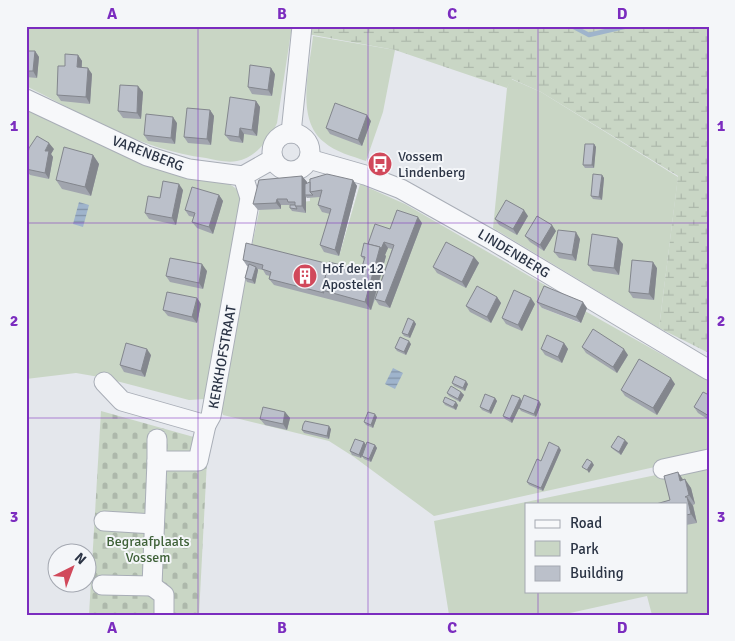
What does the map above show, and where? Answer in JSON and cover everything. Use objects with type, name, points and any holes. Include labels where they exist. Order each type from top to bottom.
[{"type":"street","points":[[292,133],[302,26]]},
{"type":"street","name":"VARENBERG","points":[[26,99],[148,156],[210,174],[243,176]]},
{"type":"street","points":[[292,133],[298,134],[310,147],[309,159],[305,165],[294,171],[282,169],[273,159],[272,153],[275,141],[280,136],[292,133]]},
{"type":"street","points":[[243,176],[273,159]]},
{"type":"street","name":"LINDENBERG","points":[[309,159],[365,175],[402,189],[492,240],[709,370]]},
{"type":"street","name":"KERKHOFSTRAAT","points":[[104,382],[122,401],[206,425],[211,416],[250,198],[243,176]]},
{"type":"street","points":[[157,461],[198,461],[206,425]]},
{"type":"street","points":[[152,586],[157,439]]},
{"type":"street","points":[[663,469],[709,460]]},
{"type":"street","points":[[104,521],[154,524]]},
{"type":"street","points":[[102,585],[152,586],[164,595],[164,615]]},
{"type":"green space","points":[[26,26],[292,26],[277,123],[266,141],[256,152],[244,159],[233,162],[182,154],[136,139],[113,130],[26,86]]},
{"type":"green space","points":[[292,26],[709,26],[709,353],[659,328],[678,176],[541,92],[512,79],[507,88],[395,50],[291,31]]},
{"type":"green space","points":[[313,36],[395,50],[383,112],[366,161],[333,148],[315,132],[307,107],[306,92]]},
{"type":"green space","points":[[511,79],[541,92],[678,177],[659,328],[493,228],[507,88]]},
{"type":"green space","points":[[26,109],[105,147],[146,164],[188,178],[226,183],[238,190],[242,197],[205,399],[189,400],[105,378],[76,373],[26,379]]},
{"type":"green space","points":[[335,177],[340,253],[360,184],[405,204],[550,288],[542,308],[580,323],[585,311],[709,381],[709,455],[434,516],[354,457],[329,441],[223,415],[219,404],[260,207],[310,201],[309,179]]},
{"type":"green space","name":"Begraafplaats Vossem","points":[[101,411],[208,441],[199,615],[89,615],[90,594],[98,594],[98,544],[93,544]]},
{"type":"green space","points":[[709,464],[709,615],[652,615],[647,596],[561,615],[449,615],[434,521]]},
{"type":"water","points":[[79,202],[89,205],[83,227],[73,224]]},
{"type":"water","points":[[393,368],[403,373],[395,389],[385,384]]},
{"type":"building","points":[[26,51],[35,51],[33,71],[26,71]]},
{"type":"building","points":[[65,54],[78,55],[77,67],[88,68],[86,97],[57,95],[58,66],[65,66]]},
{"type":"building","points":[[250,65],[271,68],[268,90],[248,87]]},
{"type":"building","points":[[120,85],[138,86],[137,113],[118,111]]},
{"type":"building","points":[[230,97],[256,101],[252,130],[240,128],[239,137],[225,135]]},
{"type":"building","points":[[335,103],[367,115],[358,140],[326,128]]},
{"type":"building","points":[[187,108],[210,110],[207,139],[184,137]]},
{"type":"building","points":[[146,114],[173,117],[171,138],[144,135]]},
{"type":"building","points":[[37,136],[49,143],[45,151],[49,151],[45,173],[26,169],[29,148]]},
{"type":"building","points":[[585,144],[594,144],[592,165],[583,165]]},
{"type":"building","points":[[64,147],[93,155],[85,187],[56,180]]},
{"type":"building","points":[[327,174],[353,180],[335,250],[320,245],[331,209],[318,205],[322,190],[310,192],[310,179]]},
{"type":"building","points":[[593,174],[602,175],[599,197],[591,196]]},
{"type":"building","points":[[302,176],[302,206],[295,206],[295,202],[288,202],[287,199],[277,199],[276,203],[253,204],[259,180]]},
{"type":"building","points":[[163,181],[179,184],[172,218],[145,213],[148,196],[160,198]]},
{"type":"building","points":[[310,182],[310,192],[313,195],[305,195],[305,184]]},
{"type":"building","points":[[192,187],[219,195],[209,227],[192,222],[195,213],[185,210]]},
{"type":"building","points":[[506,200],[524,210],[513,229],[495,219]]},
{"type":"building","points":[[290,205],[295,205],[297,209],[290,208]]},
{"type":"building","points":[[397,210],[418,217],[385,302],[375,299],[394,245],[384,242],[381,249],[380,247],[368,244],[375,224],[390,229]]},
{"type":"building","points":[[537,216],[552,225],[540,245],[525,236]]},
{"type":"building","points":[[558,230],[576,232],[572,255],[554,252]]},
{"type":"building","points":[[592,234],[618,238],[614,268],[588,265]]},
{"type":"building","points":[[446,242],[474,257],[462,282],[433,267]]},
{"type":"building","name":"Hof der 12 Apostelen","points":[[246,243],[329,264],[322,290],[324,293],[269,279],[271,272],[262,269],[263,265],[243,260]]},
{"type":"building","points":[[364,243],[380,247],[365,302],[322,290],[329,262],[361,270],[365,257],[361,256]]},
{"type":"building","points":[[170,258],[202,264],[199,283],[166,276]]},
{"type":"building","points":[[632,260],[653,262],[649,294],[629,292]]},
{"type":"building","points":[[249,264],[256,267],[252,280],[245,278]]},
{"type":"building","points":[[477,286],[497,297],[487,317],[466,306]]},
{"type":"building","points":[[544,286],[583,302],[576,317],[537,302]]},
{"type":"building","points":[[514,290],[531,298],[518,325],[502,318]]},
{"type":"building","points":[[167,292],[197,298],[192,317],[163,310]]},
{"type":"building","points":[[408,318],[414,321],[408,335],[402,333]]},
{"type":"building","points":[[593,329],[624,349],[613,367],[582,347]]},
{"type":"building","points":[[547,335],[564,343],[558,357],[541,349]]},
{"type":"building","points":[[400,337],[409,341],[404,352],[395,348]]},
{"type":"building","points":[[126,343],[147,349],[141,371],[120,365]]},
{"type":"building","points":[[639,359],[671,378],[653,408],[621,390]]},
{"type":"building","points":[[455,376],[466,381],[463,388],[452,383]]},
{"type":"building","points":[[451,386],[461,392],[458,399],[447,393]]},
{"type":"building","points":[[703,392],[709,395],[709,416],[694,407]]},
{"type":"building","points":[[485,394],[495,398],[489,411],[480,407]]},
{"type":"building","points":[[512,395],[520,398],[510,419],[503,416]]},
{"type":"building","points":[[524,395],[539,401],[534,414],[519,408]]},
{"type":"building","points":[[445,397],[456,402],[453,407],[443,402]]},
{"type":"building","points":[[263,407],[285,412],[283,424],[260,419]]},
{"type":"building","points":[[368,412],[375,414],[371,425],[364,422]]},
{"type":"building","points":[[305,421],[329,426],[327,436],[302,430]]},
{"type":"building","points":[[618,436],[625,440],[619,452],[611,447]]},
{"type":"building","points":[[355,439],[364,442],[359,455],[350,451]]},
{"type":"building","points":[[367,442],[375,445],[369,459],[362,456]]},
{"type":"building","points":[[549,442],[559,447],[541,488],[527,482],[537,459],[541,461]]},
{"type":"building","points":[[587,459],[592,462],[587,470],[582,467]]},
{"type":"building","points":[[678,472],[680,481],[685,479],[689,495],[685,497],[687,497],[691,514],[688,515],[688,503],[660,503],[670,500],[664,476]]},
{"type":"waterway","points":[[572,26],[589,35],[628,26]]},
{"type":"place","name":"Vossem Lindenberg","points":[[380,164]]},
{"type":"place","name":"Hof der 12 Apostelen","points":[[305,276]]}]
